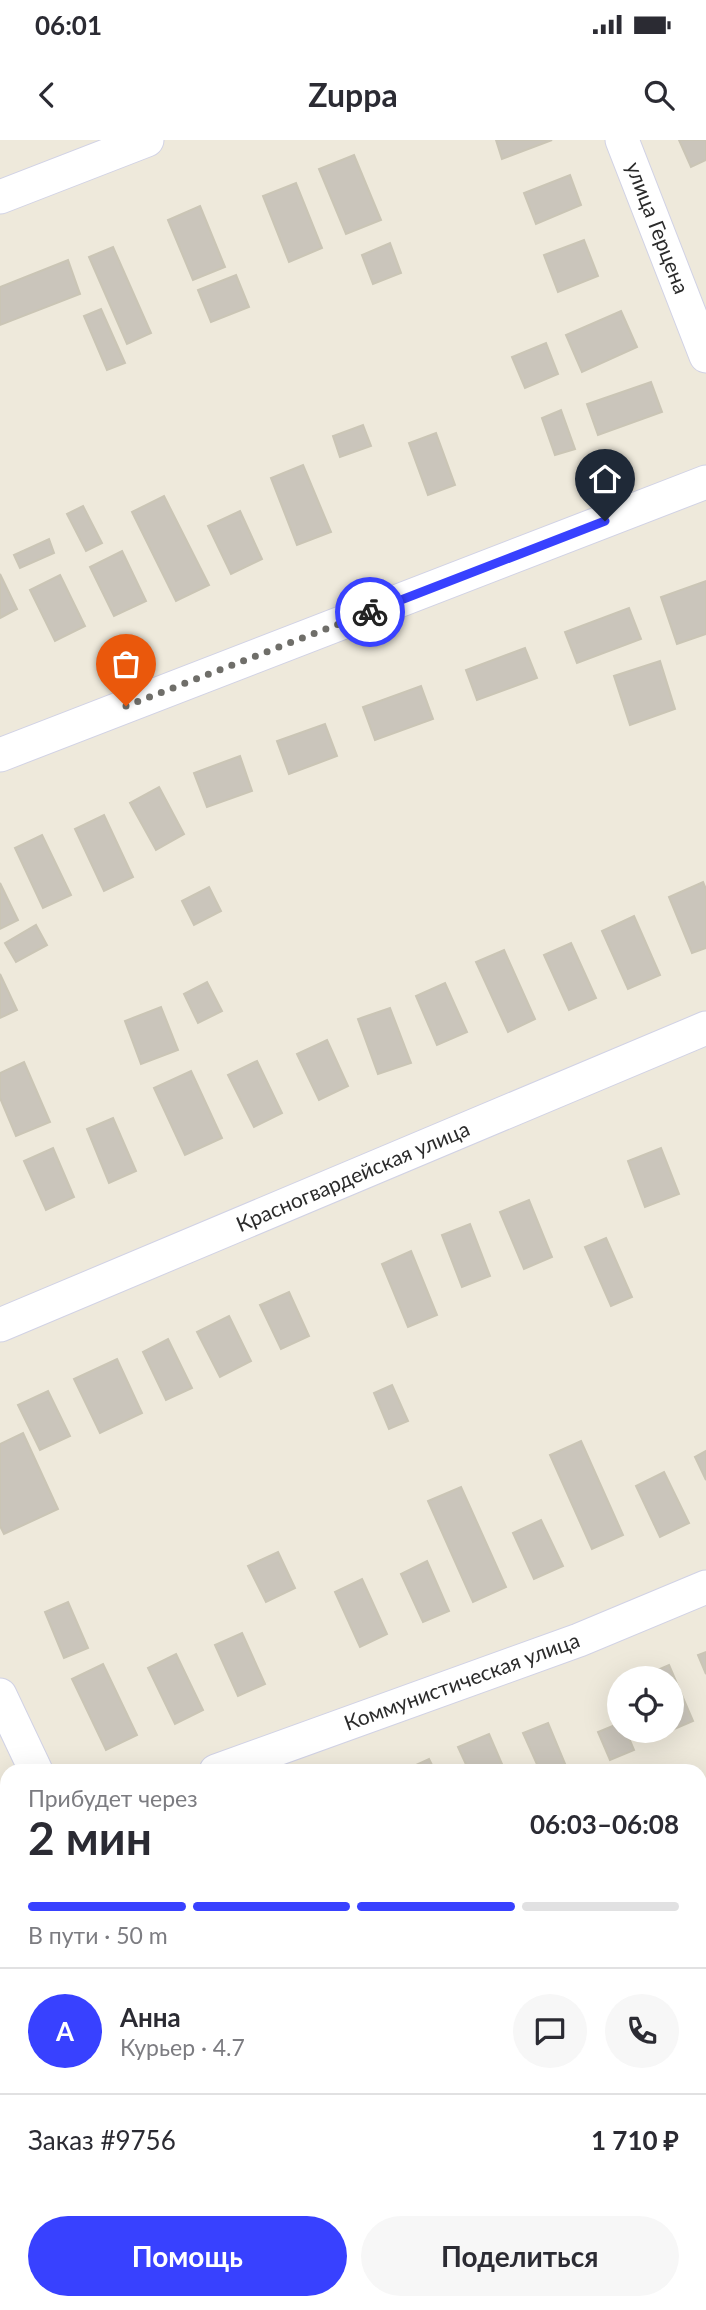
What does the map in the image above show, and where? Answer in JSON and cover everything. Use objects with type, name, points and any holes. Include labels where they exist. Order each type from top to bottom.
[{"type":"street","points":[[0,197],[147,140]]},
{"type":"street","name":"улица Герцена","points":[[622,140],[706,356]]},
{"type":"street","points":[[0,755],[706,482]]},
{"type":"street","name":"Красногвардейская улица","points":[[0,1325],[706,1028]]},
{"type":"street","name":"Коммунистическая улица","points":[[235,1764],[579,1640],[706,1587]]},
{"type":"street","points":[[0,1695],[33,1764]]},
{"type":"building","points":[[496,140],[552,140],[502,159]]},
{"type":"building","points":[[679,140],[706,140],[706,160],[691,167]]},
{"type":"building","points":[[354,155],[381,220],[346,234],[319,169]]},
{"type":"building","points":[[570,175],[581,205],[536,224],[524,193]]},
{"type":"building","points":[[296,183],[322,248],[289,262],[263,196]]},
{"type":"building","points":[[200,206],[225,267],[193,280],[168,220]]},
{"type":"building","points":[[584,240],[598,276],[558,292],[544,255]]},
{"type":"building","points":[[390,243],[401,273],[373,284],[362,255]]},
{"type":"building","points":[[113,247],[151,333],[127,344],[89,257]]},
{"type":"building","points":[[68,260],[80,294],[0,325],[0,287]]},
{"type":"building","points":[[236,275],[249,307],[211,322],[198,290]]},
{"type":"building","points":[[101,309],[125,363],[107,370],[84,316]]},
{"type":"building","points":[[621,311],[637,347],[582,372],[566,335]]},
{"type":"building","points":[[546,343],[558,374],[525,388],[512,357]]},
{"type":"building","points":[[651,382],[662,412],[598,435],[587,404]]},
{"type":"building","points":[[561,410],[575,449],[555,455],[542,418]]},
{"type":"building","points":[[363,425],[371,446],[340,457],[333,436]]},
{"type":"building","points":[[436,433],[455,485],[428,495],[409,443]]},
{"type":"building","points":[[303,465],[331,532],[297,545],[271,478]]},
{"type":"building","points":[[164,496],[209,585],[176,601],[132,512]]},
{"type":"building","points":[[83,506],[102,543],[86,551],[67,514]]},
{"type":"building","points":[[240,511],[262,559],[231,574],[208,526]]},
{"type":"building","points":[[49,539],[54,553],[20,568],[14,555]]},
{"type":"building","points":[[122,551],[146,601],[114,616],[90,567]]},
{"type":"building","points":[[0,574],[17,609],[0,618]]},
{"type":"building","points":[[60,575],[85,626],[55,641],[30,590]]},
{"type":"building","points":[[706,581],[706,634],[677,644],[661,597]]},
{"type":"building","points":[[629,608],[641,639],[577,663],[565,632]]},
{"type":"building","points":[[525,648],[537,678],[477,700],[466,670]]},
{"type":"building","points":[[660,661],[675,709],[630,725],[614,676]]},
{"type":"building","points":[[421,686],[433,719],[375,740],[363,707]]},
{"type":"building","points":[[325,724],[337,756],[289,774],[277,741]]},
{"type":"building","points":[[240,756],[252,791],[207,807],[194,773]]},
{"type":"building","points":[[159,787],[184,834],[156,850],[130,803]]},
{"type":"building","points":[[104,815],[133,877],[104,891],[75,829]]},
{"type":"building","points":[[42,835],[71,895],[43,908],[15,848]]},
{"type":"building","points":[[703,882],[706,889],[706,948],[692,953],[669,897]]},
{"type":"building","points":[[0,883],[18,920],[0,929]]},
{"type":"building","points":[[209,887],[221,911],[194,925],[182,901]]},
{"type":"building","points":[[634,916],[660,975],[628,989],[602,931]]},
{"type":"building","points":[[36,925],[47,945],[16,962],[5,943]]},
{"type":"building","points":[[571,943],[596,998],[569,1010],[544,955]]},
{"type":"building","points":[[504,950],[535,1019],[508,1032],[476,962]]},
{"type":"building","points":[[0,974],[17,1010],[0,1018]]},
{"type":"building","points":[[207,982],[222,1011],[198,1023],[184,994]]},
{"type":"building","points":[[445,983],[467,1032],[437,1045],[416,996]]},
{"type":"building","points":[[161,1007],[178,1050],[141,1064],[125,1021]]},
{"type":"building","points":[[390,1008],[411,1063],[378,1074],[358,1019]]},
{"type":"building","points":[[327,1040],[348,1086],[319,1100],[297,1054]]},
{"type":"building","points":[[257,1061],[282,1113],[254,1127],[228,1075]]},
{"type":"building","points":[[24,1062],[50,1122],[16,1136],[0,1098],[0,1073]]},
{"type":"building","points":[[191,1071],[222,1138],[185,1155],[154,1088]]},
{"type":"building","points":[[113,1118],[136,1171],[109,1183],[87,1129]]},
{"type":"building","points":[[53,1148],[74,1197],[46,1210],[24,1161]]},
{"type":"building","points":[[661,1148],[679,1194],[645,1207],[628,1161]]},
{"type":"building","points":[[529,1200],[552,1257],[524,1269],[500,1212]]},
{"type":"building","points":[[470,1224],[490,1276],[462,1287],[442,1235]]},
{"type":"building","points":[[606,1238],[632,1297],[611,1306],[585,1247]]},
{"type":"building","points":[[411,1251],[437,1315],[408,1327],[382,1264]]},
{"type":"building","points":[[289,1292],[309,1336],[281,1349],[260,1305]]},
{"type":"building","points":[[229,1316],[251,1361],[220,1377],[197,1332]]},
{"type":"building","points":[[168,1339],[192,1388],[166,1400],[143,1352]]},
{"type":"building","points":[[117,1359],[142,1413],[100,1433],[74,1379]]},
{"type":"building","points":[[392,1385],[408,1421],[389,1429],[374,1393]]},
{"type":"building","points":[[48,1391],[70,1436],[40,1450],[18,1405]]},
{"type":"building","points":[[23,1433],[58,1509],[4,1534],[0,1526],[0,1444]]},
{"type":"building","points":[[581,1441],[623,1535],[592,1549],[550,1455]]},
{"type":"building","points":[[706,1451],[706,1480],[695,1457]]},
{"type":"building","points":[[664,1472],[689,1523],[660,1537],[636,1486]]},
{"type":"building","points":[[461,1487],[506,1587],[473,1602],[428,1501]]},
{"type":"building","points":[[541,1520],[563,1566],[534,1579],[513,1533]]},
{"type":"building","points":[[278,1552],[295,1588],[266,1602],[248,1566]]},
{"type":"building","points":[[427,1561],[449,1611],[423,1622],[401,1574]]},
{"type":"building","points":[[362,1579],[387,1634],[360,1647],[335,1592]]},
{"type":"building","points":[[68,1602],[88,1648],[64,1658],[45,1612]]},
{"type":"building","points":[[242,1633],[265,1684],[238,1696],[215,1645]]},
{"type":"building","points":[[706,1652],[706,1674],[698,1655]]},
{"type":"building","points":[[176,1654],[203,1710],[175,1724],[148,1668]]},
{"type":"building","points":[[103,1664],[137,1735],[106,1750],[72,1679]]},
{"type":"building","points":[[684,1700],[693,1721],[684,1725]]},
{"type":"building","points":[[548,1723],[565,1764],[537,1764],[523,1733]]},
{"type":"building","points":[[607,1728],[607,1743],[631,1743],[634,1750],[610,1760],[598,1732]]},
{"type":"building","points":[[489,1734],[502,1764],[466,1764],[458,1747]]},
{"type":"building","points":[[429,1759],[432,1764],[418,1764]]},
{"type":"way so far","points":[[126,706],[370,612]]},
{"type":"route","points":[[370,612],[605,521]]}]
